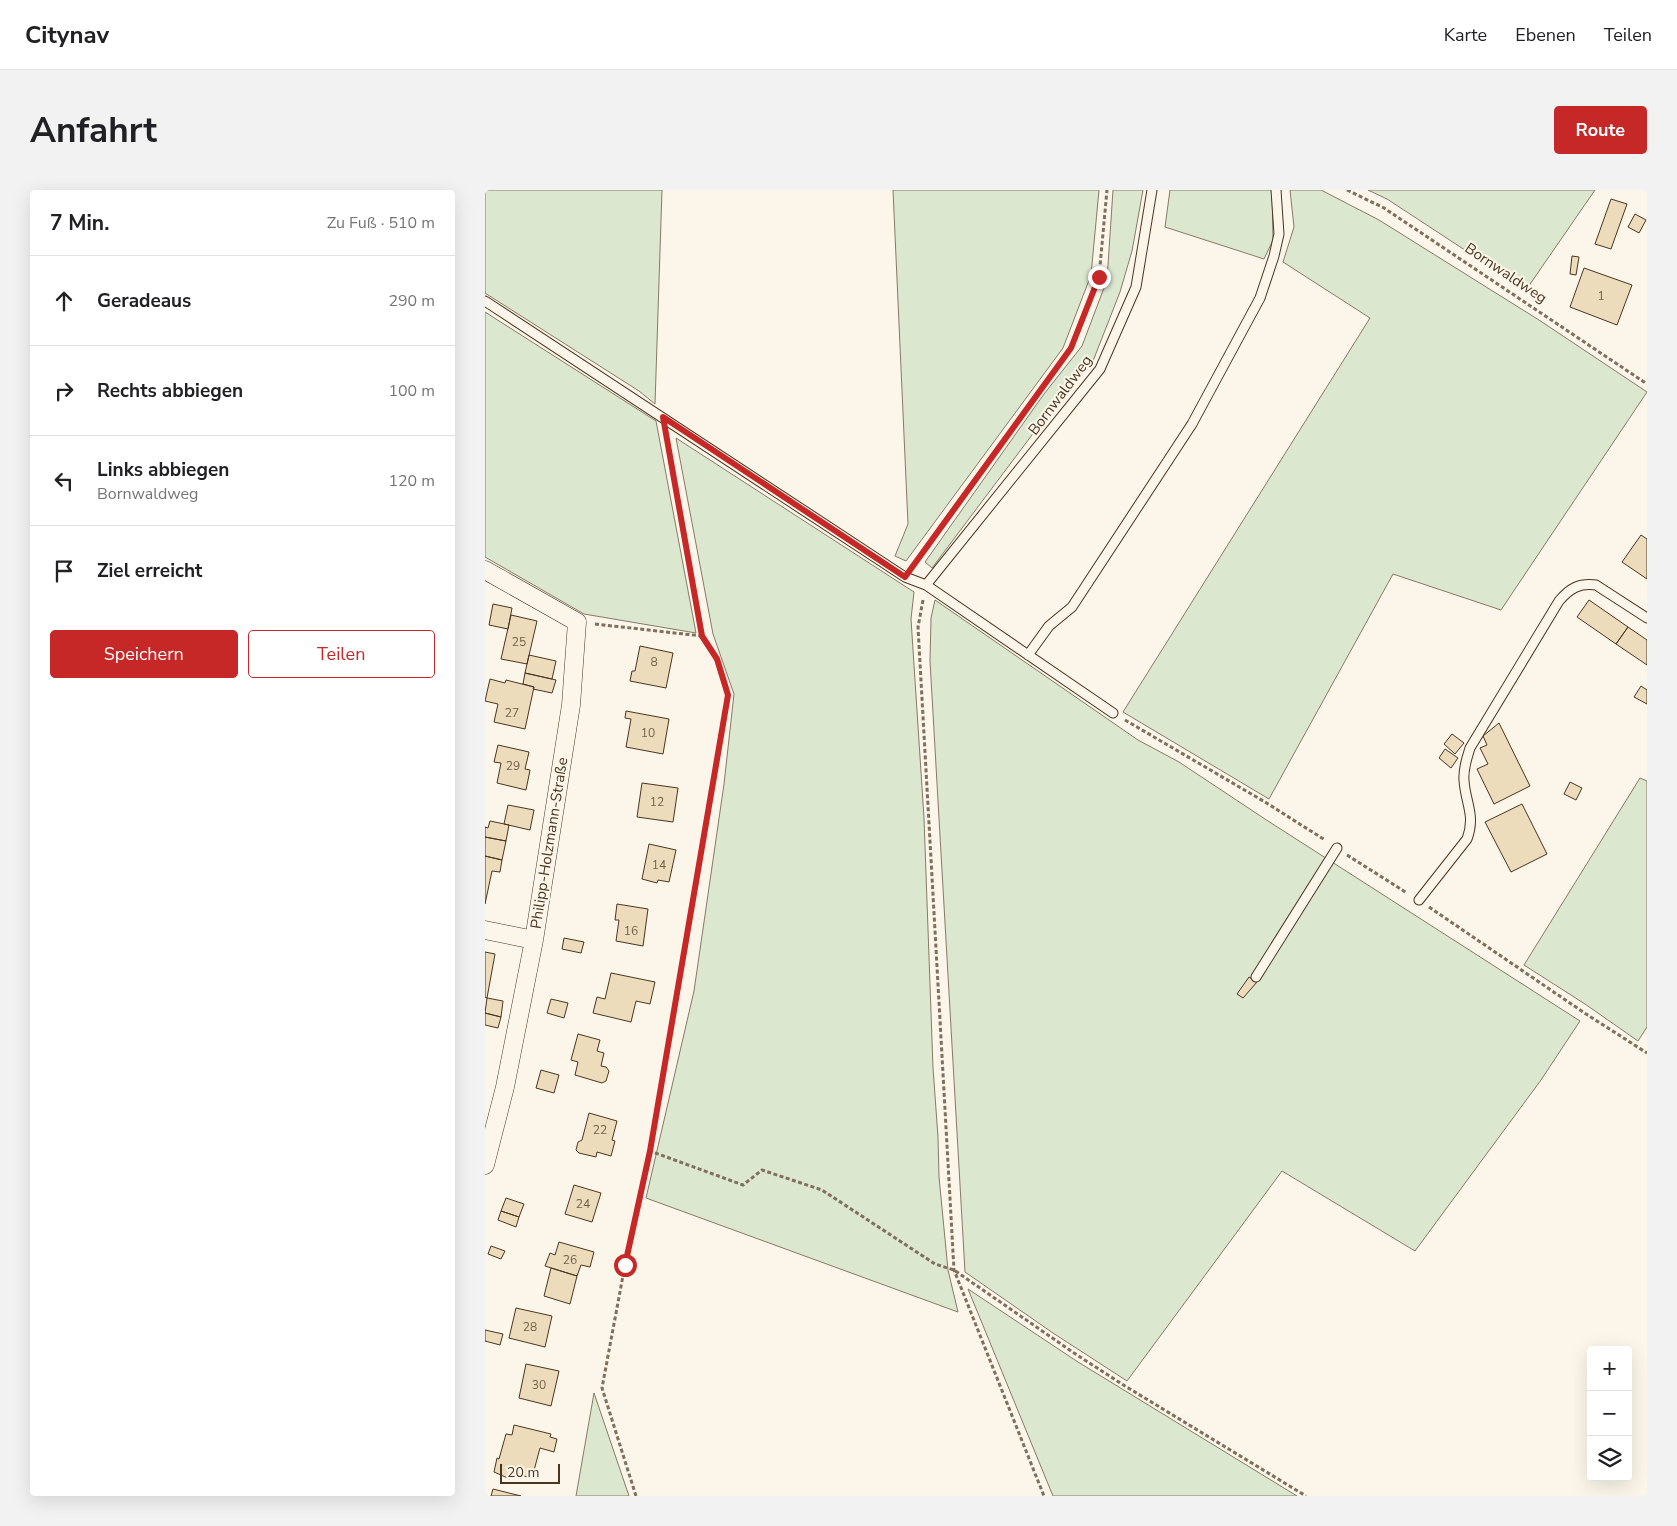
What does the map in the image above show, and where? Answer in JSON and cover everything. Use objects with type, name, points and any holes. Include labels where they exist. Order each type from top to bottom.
[{"type":"street","points":[[485,570],[577,622]]},
{"type":"street","name":"Philipp-Holzmann-Straße","points":[[485,1165],[505,1087],[534,940],[571,705],[577,622]]},
{"type":"street","points":[[485,930],[534,940]]},
{"type":"lane","name":"Bornwaldweg","points":[[925,584],[1100,369],[1137,287],[1151,190]]},
{"type":"lane","points":[[1028,655],[1049,626],[1072,607],[1192,424],[1260,298],[1279,234],[1276,190]]},
{"type":"lane","points":[[485,301],[905,577],[925,584],[1113,713]]},
{"type":"lane","points":[[1419,900],[1467,839],[1471,828],[1470,809],[1463,780],[1464,766],[1470,748],[1559,601],[1573,587],[1588,584],[1596,585],[1647,618]]},
{"type":"lane","points":[[1256,977],[1337,848]]},
{"type":"path","name":"Bornwaldweg","points":[[905,577],[1071,348],[1099,277],[1107,190]]},
{"type":"path","name":"Bornwaldweg","points":[[1347,190],[1384,208],[1647,384]]},
{"type":"path","points":[[636,1496],[602,1388],[625,1265],[650,1151],[728,695],[717,659],[702,636],[663,417]]},
{"type":"path","points":[[925,584],[918,627],[953,1270],[1044,1496]]},
{"type":"path","points":[[577,622],[702,636]]},
{"type":"path","points":[[1113,713],[1265,802],[1419,900],[1585,1014],[1647,1053]]},
{"type":"path","points":[[650,1151],[743,1185],[762,1170],[822,1190],[935,1264],[953,1270],[1125,1386],[1306,1496]]},
{"type":"green space","points":[[485,190],[662,190],[655,404],[639,391],[485,293]]},
{"type":"green space","points":[[893,190],[1099,190],[1091,275],[1063,348],[906,561],[895,556],[908,524]]},
{"type":"green space","points":[[1113,190],[1143,190],[1132,251],[1120,292],[1093,361],[1053,407],[932,568],[925,562],[1044,394],[1082,346],[1107,280]]},
{"type":"green space","points":[[1170,190],[1272,190],[1273,240],[1264,259],[1165,227]]},
{"type":"green space","points":[[1290,190],[1321,190],[1379,220],[1539,320],[1647,392],[1501,610],[1393,574],[1269,799],[1123,712],[1370,318],[1283,262],[1294,227]]},
{"type":"green space","points":[[1368,190],[1595,190],[1526,290],[1387,199]]},
{"type":"green space","points":[[485,312],[656,421],[696,633],[584,614],[485,557]]},
{"type":"green space","points":[[676,438],[914,592],[911,619],[924,818],[939,1177],[948,1270],[958,1312],[646,1198],[694,991],[724,784],[734,694],[713,634]]},
{"type":"green space","points":[[935,600],[1138,740],[1179,762],[1580,1021],[1541,1080],[1415,1251],[1282,1171],[1127,1381],[965,1272],[930,661],[931,618]]},
{"type":"green space","points":[[1640,778],[1647,781],[1647,1027],[1638,1041],[1524,965]]},
{"type":"green space","points":[[968,1289],[1078,1362],[1297,1496],[1053,1496]]},
{"type":"green space","points":[[594,1393],[629,1496],[576,1496]]},
{"type":"building","points":[[1611,199],[1627,204],[1611,249],[1595,244]]},
{"type":"building","points":[[1635,214],[1646,220],[1639,233],[1628,227]]},
{"type":"building","points":[[1572,256],[1579,257],[1576,275],[1570,274]]},
{"type":"building","points":[[1584,268],[1632,285],[1617,325],[1570,307]]},
{"type":"building","points":[[1641,535],[1647,539],[1647,579],[1622,562]]},
{"type":"building","points":[[1589,600],[1628,627],[1616,644],[1577,617]]},
{"type":"building","points":[[493,604],[512,608],[508,629],[489,625]]},
{"type":"building","points":[[511,615],[537,621],[527,664],[501,659]]},
{"type":"building","points":[[1628,627],[1647,640],[1647,665],[1616,644]]},
{"type":"building","points":[[640,646],[673,653],[666,688],[630,681],[632,671],[635,671]]},
{"type":"building","points":[[529,655],[556,661],[552,679],[525,673]]},
{"type":"building","points":[[525,673],[556,680],[552,693],[533,689],[534,687],[523,684]]},
{"type":"building","points":[[490,679],[505,683],[506,680],[534,687],[525,729],[494,722],[498,704],[485,701]]},
{"type":"building","points":[[1641,686],[1647,690],[1647,704],[1634,697]]},
{"type":"building","points":[[626,711],[669,719],[663,754],[626,747],[631,719],[625,718]]},
{"type":"building","points":[[1499,723],[1530,786],[1494,804],[1477,769],[1488,764],[1480,748],[1487,745],[1483,736]]},
{"type":"building","points":[[1452,734],[1464,743],[1455,754],[1444,744]]},
{"type":"building","points":[[498,745],[529,752],[525,769],[530,770],[526,790],[497,783],[501,763],[494,762]]},
{"type":"building","points":[[1445,749],[1458,758],[1451,768],[1439,758]]},
{"type":"building","points":[[1570,782],[1582,788],[1576,800],[1564,794]]},
{"type":"building","points":[[642,783],[678,788],[673,822],[637,817]]},
{"type":"building","points":[[1522,804],[1547,854],[1511,872],[1485,822]]},
{"type":"building","points":[[508,805],[534,810],[530,830],[504,824]]},
{"type":"building","points":[[490,821],[509,825],[506,841],[485,837],[485,827],[488,828]]},
{"type":"building","points":[[485,837],[506,841],[502,860],[485,856]]},
{"type":"building","points":[[649,844],[676,850],[669,882],[658,880],[657,883],[642,879]]},
{"type":"building","points":[[485,856],[502,860],[500,872],[492,871],[485,904]]},
{"type":"building","points":[[617,904],[648,909],[643,946],[616,941],[619,920],[615,920]]},
{"type":"building","points":[[564,938],[584,942],[581,953],[562,949]]},
{"type":"building","points":[[485,952],[495,954],[487,998],[485,997]]},
{"type":"building","points":[[611,973],[655,982],[650,1004],[636,1001],[631,1022],[593,1013],[597,997],[605,999]]},
{"type":"building","points":[[1249,977],[1257,982],[1243,998],[1237,994]]},
{"type":"building","points":[[487,998],[503,1001],[501,1017],[485,1013]]},
{"type":"building","points":[[551,999],[568,1003],[564,1018],[547,1013]]},
{"type":"building","points":[[485,1013],[501,1017],[498,1028],[485,1025]]},
{"type":"building","points":[[578,1034],[600,1040],[597,1051],[604,1053],[601,1066],[606,1067],[609,1071],[606,1081],[602,1083],[575,1075],[578,1062],[571,1060]]},
{"type":"building","points":[[541,1070],[559,1075],[554,1093],[536,1088]]},
{"type":"building","points":[[589,1113],[617,1121],[612,1140],[615,1141],[611,1156],[597,1152],[596,1157],[579,1153],[576,1150],[578,1142],[582,1140]]},
{"type":"building","points":[[574,1185],[601,1193],[592,1222],[565,1214]]},
{"type":"building","points":[[506,1198],[524,1204],[519,1217],[501,1211]]},
{"type":"building","points":[[501,1211],[519,1217],[516,1227],[498,1220]]},
{"type":"building","points":[[559,1242],[594,1252],[590,1267],[581,1265],[577,1276],[545,1266],[550,1253],[555,1255]]},
{"type":"building","points":[[491,1246],[505,1251],[501,1259],[488,1254]]},
{"type":"building","points":[[551,1268],[577,1276],[570,1304],[544,1296]]},
{"type":"building","points":[[516,1308],[552,1316],[545,1347],[509,1338]]},
{"type":"building","points":[[485,1330],[503,1334],[500,1345],[485,1341]]},
{"type":"building","points":[[526,1364],[559,1371],[551,1406],[519,1398]]},
{"type":"building","points":[[514,1425],[551,1434],[550,1437],[557,1439],[554,1452],[540,1448],[532,1478],[512,1473],[510,1479],[494,1472],[506,1434],[512,1435]]},
{"type":"building","points":[[493,1489],[521,1496],[491,1496]]},
{"type":"route","points":[[625,1265],[650,1151],[728,695],[717,659],[702,636],[663,417],[905,577],[1071,348],[1099,277]]}]
